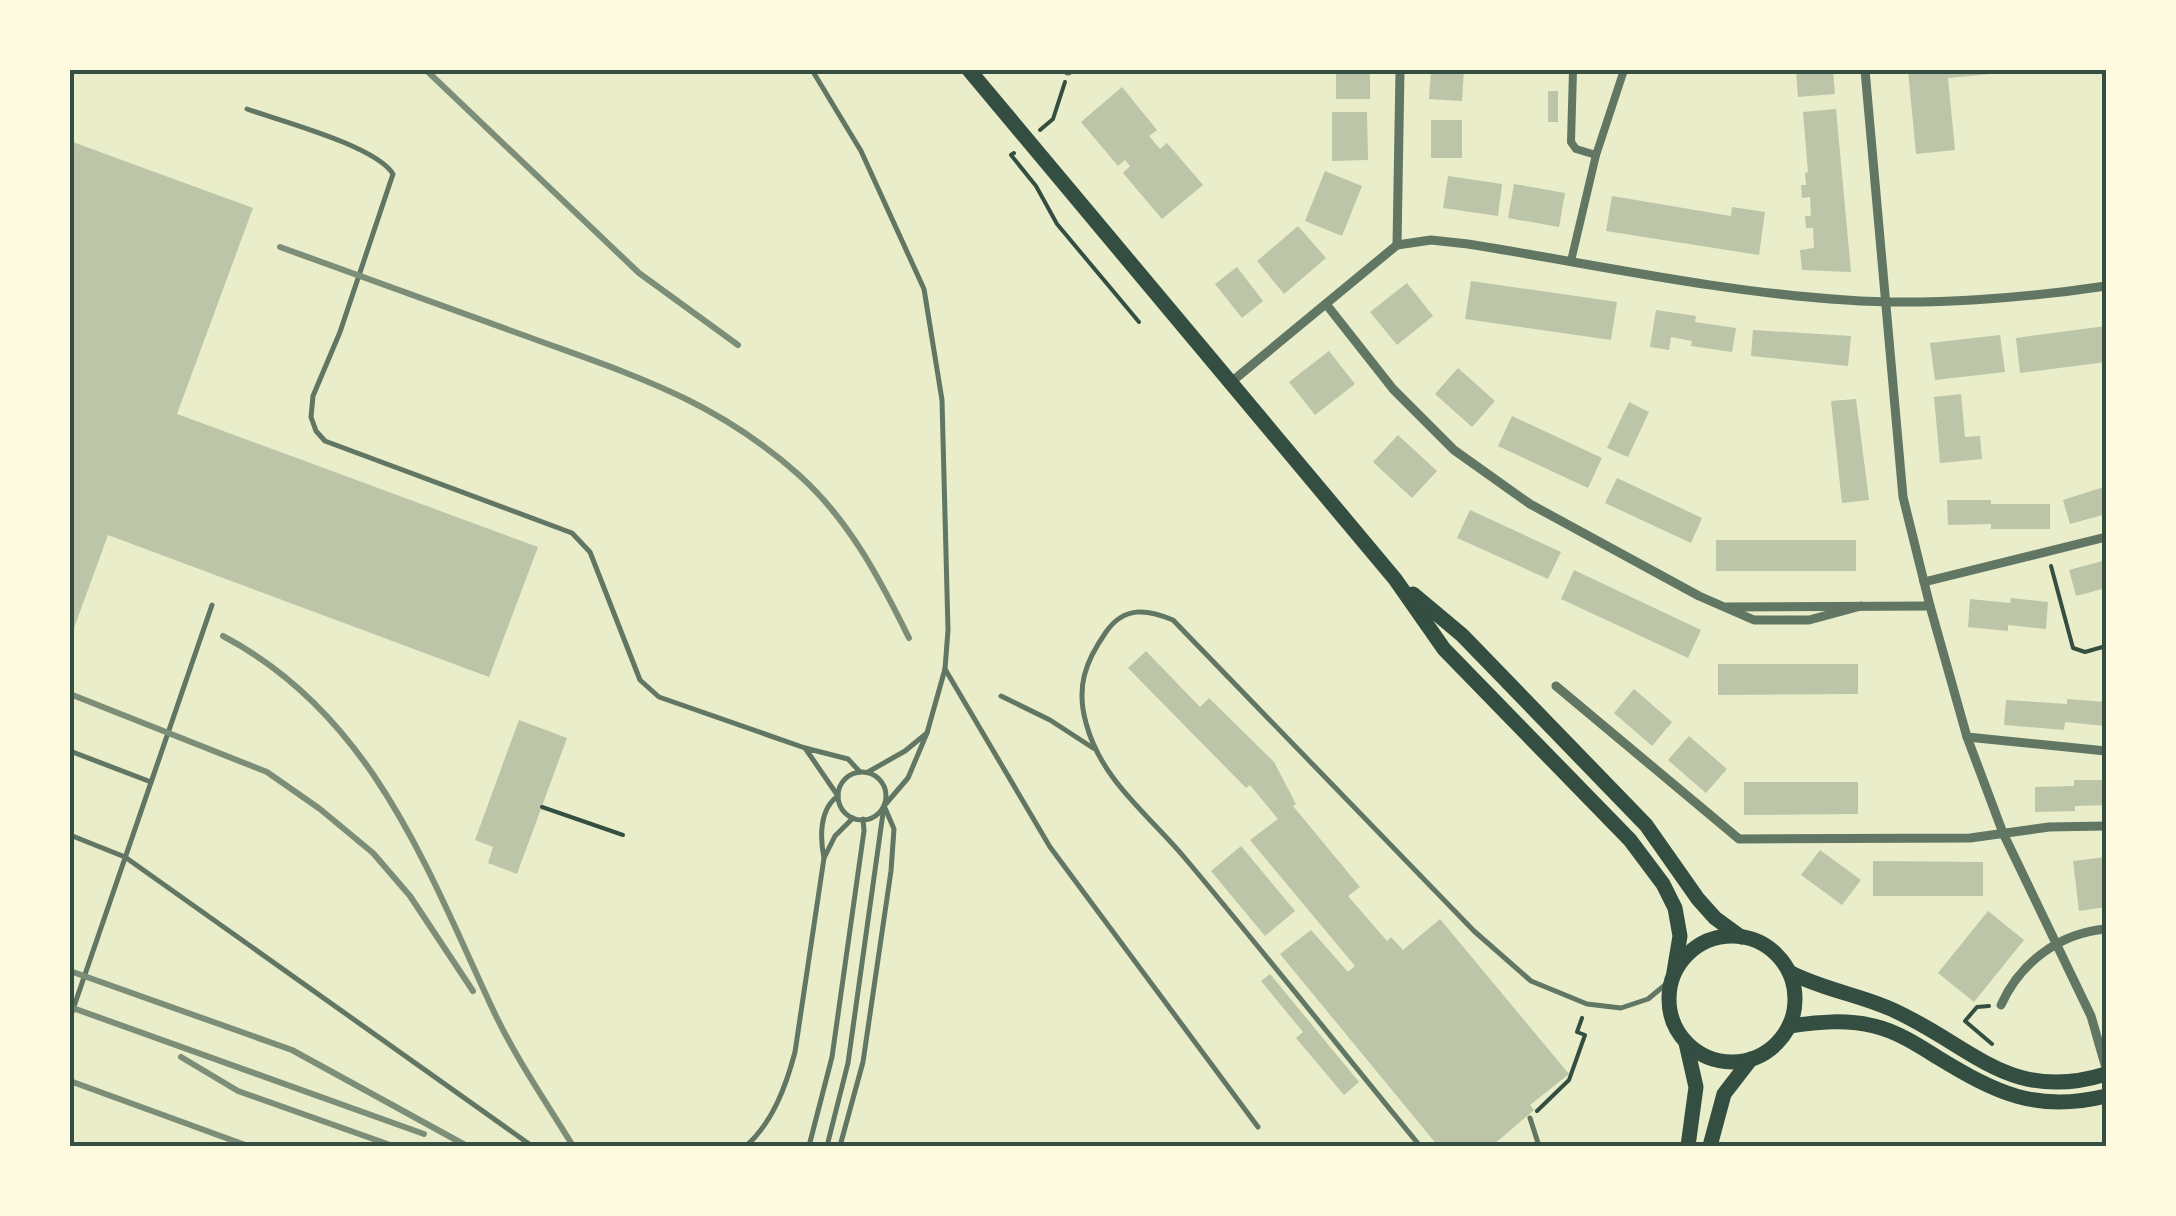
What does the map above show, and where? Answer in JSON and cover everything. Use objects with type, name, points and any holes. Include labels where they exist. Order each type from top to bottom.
[{"type":"main road","points":[[970,70],[1396,579],[1444,649],[1630,840],[1663,884],[1675,908],[1680,936],[1668,1000],[1672,1020],[1686,1042],[1696,1088],[1688,1146]]},
{"type":"main road","points":[[1396,579],[1462,635],[1646,826],[1715,918],[1741,937]]},
{"type":"main road","points":[[1673,976],[1686,956],[1702,944],[1721,937],[1741,937],[1760,943],[1777,955],[1794,989],[1789,1026],[1767,1051],[1734,1062],[1716,1060],[1686,1042]]},
{"type":"main road","points":[[1788,972],[1815,986],[1886,1007],[2006,1074],[2046,1083],[2083,1081],[2106,1070]]},
{"type":"main road","points":[[1789,1026],[1842,1020],[1877,1026],[2012,1097],[2063,1103],[2106,1096]]},
{"type":"main road","points":[[1710,1146],[1724,1094],[1751,1058]]},
{"type":"street","points":[[1397,245],[1400,70]]},
{"type":"street","points":[[1573,70],[1572,142],[1576,149],[1596,156]]},
{"type":"street","points":[[1571,261],[1596,156],[1624,70]]},
{"type":"street","points":[[1865,70],[1903,497],[1967,737],[2003,833],[2091,1016],[2106,1070]]},
{"type":"street","points":[[1230,382],[1397,245],[1431,240],[1794,296],[1886,301],[2044,295],[2106,286]]},
{"type":"street","points":[[1326,304],[1393,389],[1454,450],[1530,504],[1724,607],[1930,606]]},
{"type":"street","points":[[1924,582],[2106,537]]},
{"type":"street","points":[[1556,686],[1739,839],[1970,838],[2049,827],[2106,826]]},
{"type":"street","points":[[1967,737],[2106,752]]},
{"type":"street","points":[[2001,1005],[2010,985],[2031,961],[2057,944],[2090,930],[2106,929]]},
{"type":"street","points":[[2091,1016],[2106,1033]]},
{"type":"lane","points":[[804,748],[838,796],[844,813],[863,820],[873,817],[908,778],[927,733],[944,670],[948,630],[942,400],[924,289],[861,151],[812,70]]},
{"type":"lane","points":[[247,108],[362,150],[386,164],[393,174],[340,332],[313,396],[311,417],[325,440],[572,533],[590,552],[640,680],[649,690],[659,697],[804,748],[848,759],[860,772]]},
{"type":"lane","points":[[70,1018],[212,605]]},
{"type":"lane","points":[[1420,1146],[1181,854],[1116,784],[1096,750],[1080,697],[1084,671],[1112,622],[1131,611],[1153,612],[1172,620],[1485,940],[1531,982],[1587,1004],[1621,1008],[1648,999],[1673,976]]},
{"type":"lane","points":[[944,670],[1050,847],[1258,1127]]},
{"type":"lane","points":[[1002,696],[1050,720],[1096,750]]},
{"type":"lane","points":[[868,772],[906,751],[927,733]]},
{"type":"lane","points":[[70,750],[151,782]]},
{"type":"lane","points":[[824,858],[821,846],[826,810],[838,796],[845,778],[860,772],[876,776],[885,789],[884,806],[848,1063],[827,1146]]},
{"type":"lane","points":[[840,1146],[863,1062],[891,871],[894,829],[884,806]]},
{"type":"lane","points":[[746,1146],[779,1101],[788,1079],[824,858],[835,836],[853,818]]},
{"type":"lane","points":[[809,1146],[832,1057],[863,820]]},
{"type":"lane","points":[[70,835],[125,857],[532,1146]]},
{"type":"lane","points":[[1530,1118],[1539,1146]]},
{"type":"path","points":[[1057,224],[1140,322]]},
{"type":"path","points":[[2048,552],[2072,648],[2084,652],[2106,646]]},
{"type":"path","points":[[542,806],[623,835]]},
{"type":"path","points":[[1530,1118],[1569,1080],[1585,1035],[1577,1032],[1587,1004]]},
{"type":"path","points":[[2001,1005],[1977,1007],[1966,1020],[2001,1052],[2006,1074]]},
{"type":"building","points":[[1336,70],[1370,70],[1370,99],[1336,99]]},
{"type":"building","points":[[1431,70],[1464,70],[1462,101],[1429,99]]},
{"type":"building","points":[[1796,70],[1833,70],[1835,94],[1798,97]]},
{"type":"building","points":[[1908,70],[2001,73],[1948,78],[1955,150],[1916,154]]},
{"type":"building","points":[[1122,87],[1157,130],[1149,136],[1160,149],[1167,143],[1203,185],[1162,219],[1123,173],[1130,166],[1125,160],[1118,166],[1081,122]]},
{"type":"building","points":[[1548,91],[1558,91],[1558,122],[1548,122]]},
{"type":"building","points":[[1836,109],[1851,272],[1802,270],[1800,250],[1814,248],[1813,228],[1806,228],[1805,216],[1811,216],[1810,197],[1802,198],[1801,185],[1806,185],[1808,172],[1803,112]]},
{"type":"building","points":[[1332,112],[1367,112],[1368,160],[1332,161]]},
{"type":"building","points":[[1431,120],[1462,120],[1462,158],[1431,158]]},
{"type":"building","points":[[70,141],[253,208],[177,414],[538,547],[489,677],[108,535],[70,639]]},
{"type":"building","points":[[1325,171],[1362,186],[1342,236],[1305,221]]},
{"type":"building","points":[[1448,176],[1502,184],[1498,216],[1443,208]]},
{"type":"building","points":[[1514,184],[1565,193],[1559,227],[1508,218]]},
{"type":"building","points":[[1612,196],[1731,216],[1732,207],[1765,212],[1759,255],[1606,231]]},
{"type":"building","points":[[1298,226],[1326,258],[1284,294],[1257,261]]},
{"type":"building","points":[[1237,267],[1263,301],[1242,318],[1215,284]]},
{"type":"building","points":[[1471,281],[1617,302],[1611,340],[1465,319]]},
{"type":"building","points":[[1407,283],[1433,316],[1397,345],[1370,312]]},
{"type":"building","points":[[1656,310],[1696,316],[1695,322],[1736,328],[1732,352],[1691,346],[1692,341],[1671,337],[1669,350],[1650,347]]},
{"type":"building","points":[[2106,326],[2106,362],[2020,373],[2016,338]]},
{"type":"building","points":[[1753,330],[1851,336],[1848,366],[1751,356]]},
{"type":"building","points":[[2000,335],[2005,372],[1935,380],[1930,343]]},
{"type":"building","points":[[1329,351],[1355,384],[1315,415],[1289,382]]},
{"type":"building","points":[[1458,368],[1495,401],[1472,427],[1435,394]]},
{"type":"building","points":[[1961,394],[1965,437],[1980,436],[1982,459],[1940,463],[1934,397]]},
{"type":"building","points":[[1856,399],[1869,500],[1842,503],[1831,401]]},
{"type":"building","points":[[1629,402],[1649,412],[1628,457],[1607,448]]},
{"type":"building","points":[[1512,416],[1602,458],[1588,488],[1498,446]]},
{"type":"building","points":[[1398,435],[1437,471],[1412,498],[1373,462]]},
{"type":"building","points":[[1617,478],[1702,518],[1691,543],[1605,503]]},
{"type":"building","points":[[2106,487],[2106,514],[2070,524],[2063,500]]},
{"type":"building","points":[[1947,500],[2050,504],[2050,529],[1948,525]]},
{"type":"building","points":[[1470,510],[1561,552],[1548,579],[1457,538]]},
{"type":"building","points":[[1716,540],[1856,540],[1856,571],[1716,571]]},
{"type":"building","points":[[2106,560],[2106,588],[2076,596],[2069,570]]},
{"type":"building","points":[[1574,570],[1701,630],[1688,658],[1561,599]]},
{"type":"building","points":[[2011,598],[2048,602],[2046,629],[2008,625],[2008,631],[1968,627],[1970,599],[2010,603]]},
{"type":"building","points":[[1146,651],[1200,707],[1209,698],[1274,762],[1296,804],[1293,806],[1360,887],[1348,896],[1387,941],[1391,937],[1403,950],[1440,919],[1569,1074],[1530,1105],[1534,1110],[1492,1146],[1438,1146],[1280,954],[1311,930],[1348,972],[1355,966],[1250,840],[1278,819],[1250,785],[1246,788],[1128,668]]},
{"type":"building","points":[[1718,664],[1858,664],[1858,694],[1718,695]]},
{"type":"building","points":[[1634,689],[1672,722],[1652,746],[1614,713]]},
{"type":"building","points":[[2067,699],[2106,702],[2106,726],[2065,722],[2064,730],[2004,725],[2006,700],[2067,704]]},
{"type":"building","points":[[519,720],[567,738],[517,874],[488,863],[493,847],[475,840]]},
{"type":"building","points":[[1689,736],[1727,769],[1706,793],[1668,760]]},
{"type":"building","points":[[2074,780],[2106,780],[2106,805],[2035,812],[2035,787],[2074,786]]},
{"type":"building","points":[[1744,782],[1858,782],[1858,814],[1744,815]]},
{"type":"building","points":[[1241,846],[1295,911],[1265,936],[1211,871]]},
{"type":"building","points":[[1820,850],[1861,880],[1842,905],[1801,875]]},
{"type":"building","points":[[2106,857],[2106,907],[2079,911],[2073,861]]},
{"type":"building","points":[[1873,861],[1983,862],[1983,896],[1873,896]]},
{"type":"building","points":[[1988,911],[2024,940],[1974,1002],[1938,973]]},
{"type":"building","points":[[1270,974],[1359,1082],[1344,1095],[1296,1038],[1303,1032],[1261,981]]},
{"type":"railway","points":[[426,70],[639,273],[738,345]]},
{"type":"railway","points":[[280,247],[634,376],[734,426],[799,475],[833,511],[875,572],[909,638]]},
{"type":"railway","points":[[223,636],[275,669],[319,708],[357,752],[390,800],[504,1031],[573,1146]]},
{"type":"railway","points":[[70,694],[267,772],[320,809],[373,853],[410,896],[473,991]]},
{"type":"railway","points":[[70,971],[292,1050],[467,1146]]},
{"type":"railway","points":[[70,1007],[424,1134]]},
{"type":"railway","points":[[181,1057],[238,1091],[393,1146]]},
{"type":"railway","points":[[70,1081],[248,1146]]}]
